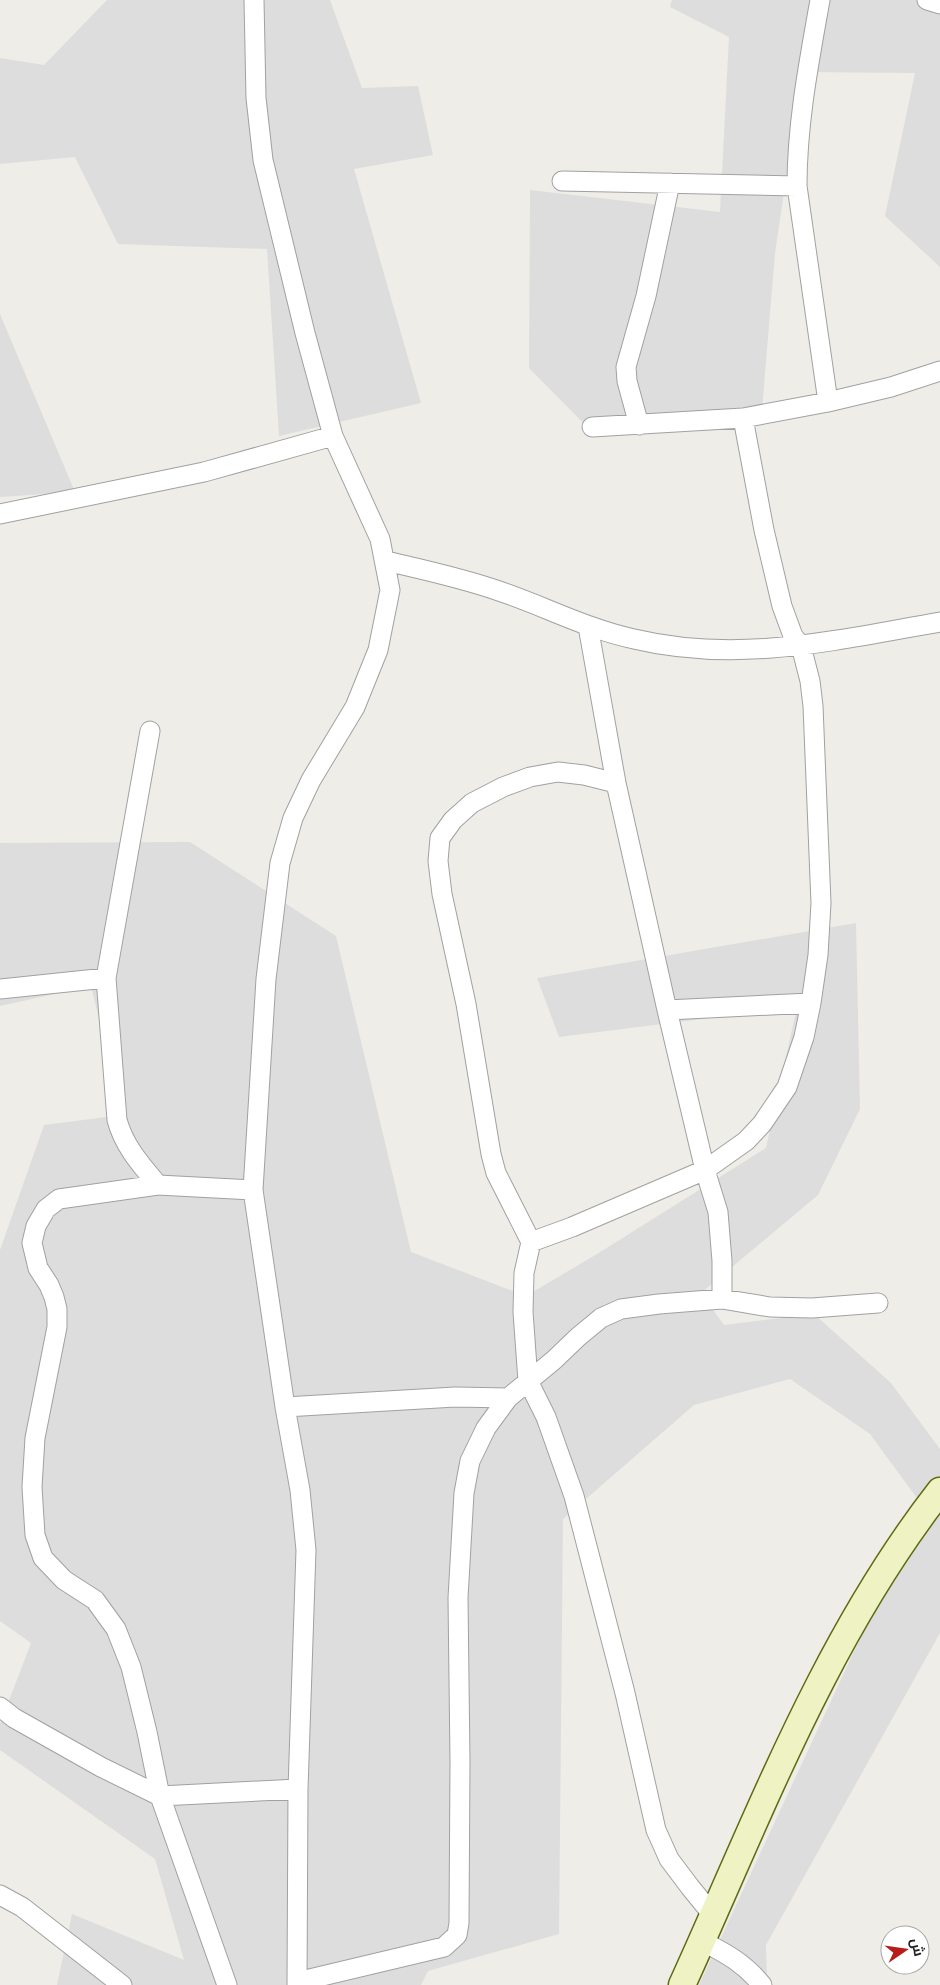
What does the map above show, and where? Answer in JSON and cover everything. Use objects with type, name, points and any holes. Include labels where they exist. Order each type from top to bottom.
[{"type":"street","points":[[254,0],[256,98],[263,160],[305,333],[333,436],[380,539],[390,590],[378,650],[355,708],[311,780],[293,818],[280,863],[266,979],[253,1190],[285,1407],[300,1490],[306,1550],[298,1789],[297,1984],[444,1946],[457,1935],[459,1923],[460,1762],[458,1598],[464,1493],[470,1461],[486,1428],[508,1398],[601,1318],[622,1309],[722,1299],[770,1307],[812,1308],[878,1303]]},
{"type":"street","points":[[820,0],[803,94],[797,152],[797,186],[828,402]]},
{"type":"street","points":[[927,0],[940,4]]},
{"type":"street","points":[[562,181],[797,186]]},
{"type":"street","points":[[639,425],[626,381],[626,367],[646,296],[670,183]]},
{"type":"street","points":[[592,427],[743,418],[828,402],[891,387],[940,371]]},
{"type":"street","points":[[531,1242],[572,1227],[704,1170],[746,1141],[762,1124],[787,1087],[804,1037],[818,955],[821,903],[813,706],[810,681],[801,646],[793,636],[782,606],[764,530],[743,418]]},
{"type":"street","points":[[0,514],[204,472],[333,436]]},
{"type":"street","points":[[386,562],[435,572],[499,591],[588,626],[634,639],[687,648],[723,651],[801,646],[940,622]]},
{"type":"street","points":[[588,626],[616,783],[704,1170],[718,1212],[722,1261],[722,1299]]},
{"type":"street","points":[[150,732],[106,978],[117,1120],[131,1152],[158,1185]]},
{"type":"street","points":[[616,783],[584,775],[558,772],[530,777],[503,787],[472,803],[453,820],[440,838],[438,861],[442,894],[466,1004],[491,1154],[496,1173],[531,1242],[524,1273],[523,1312],[528,1381],[546,1416],[574,1496],[625,1693],[656,1830],[669,1858],[712,1914]]},
{"type":"street","points":[[0,989],[106,978]]},
{"type":"street","points":[[667,1010],[811,1003]]},
{"type":"street","points":[[227,1985],[160,1796],[131,1667],[116,1629],[95,1600],[64,1580],[43,1558],[35,1535],[32,1487],[35,1438],[57,1328],[57,1309],[49,1285],[38,1268],[32,1243],[36,1226],[46,1210],[59,1199],[158,1185],[253,1190]]},
{"type":"street","points":[[285,1407],[455,1397],[508,1398]]},
{"type":"street","points":[[682,1985],[712,1914],[830,1660],[894,1553],[940,1491]]},
{"type":"street","points":[[0,1707],[14,1718],[101,1767],[160,1796],[298,1789]]},
{"type":"street","points":[[0,1895],[22,1906],[122,1985]]},
{"type":"street","points":[[702,1941],[732,1956],[749,1969],[762,1985]]},
{"type":"shaded area","points":[[107,0],[330,0],[362,88],[418,86],[433,155],[354,169],[421,403],[279,436],[267,249],[118,244],[75,157],[0,164],[0,58],[44,65]]},
{"type":"shaded area","points":[[672,0],[940,0],[940,267],[885,216],[915,73],[802,72],[775,253],[762,410],[597,437],[529,368],[530,190],[720,212],[729,37],[670,7]]},
{"type":"shaded area","points":[[0,314],[75,492],[0,497]]},
{"type":"shaded area","points":[[190,842],[336,936],[411,1252],[526,1296],[597,1254],[766,1148],[797,1007],[559,1037],[537,978],[856,923],[860,1109],[818,1195],[701,1293],[724,1325],[814,1314],[891,1383],[940,1449],[940,1633],[766,1945],[767,1985],[699,1985],[922,1505],[870,1434],[790,1379],[694,1405],[563,1519],[559,1934],[428,1971],[421,1985],[57,1985],[72,1914],[184,1960],[155,1859],[0,1750],[0,1724],[31,1643],[0,1621],[0,1250],[44,1125],[122,1115],[91,986],[0,1006],[0,843]]}]
